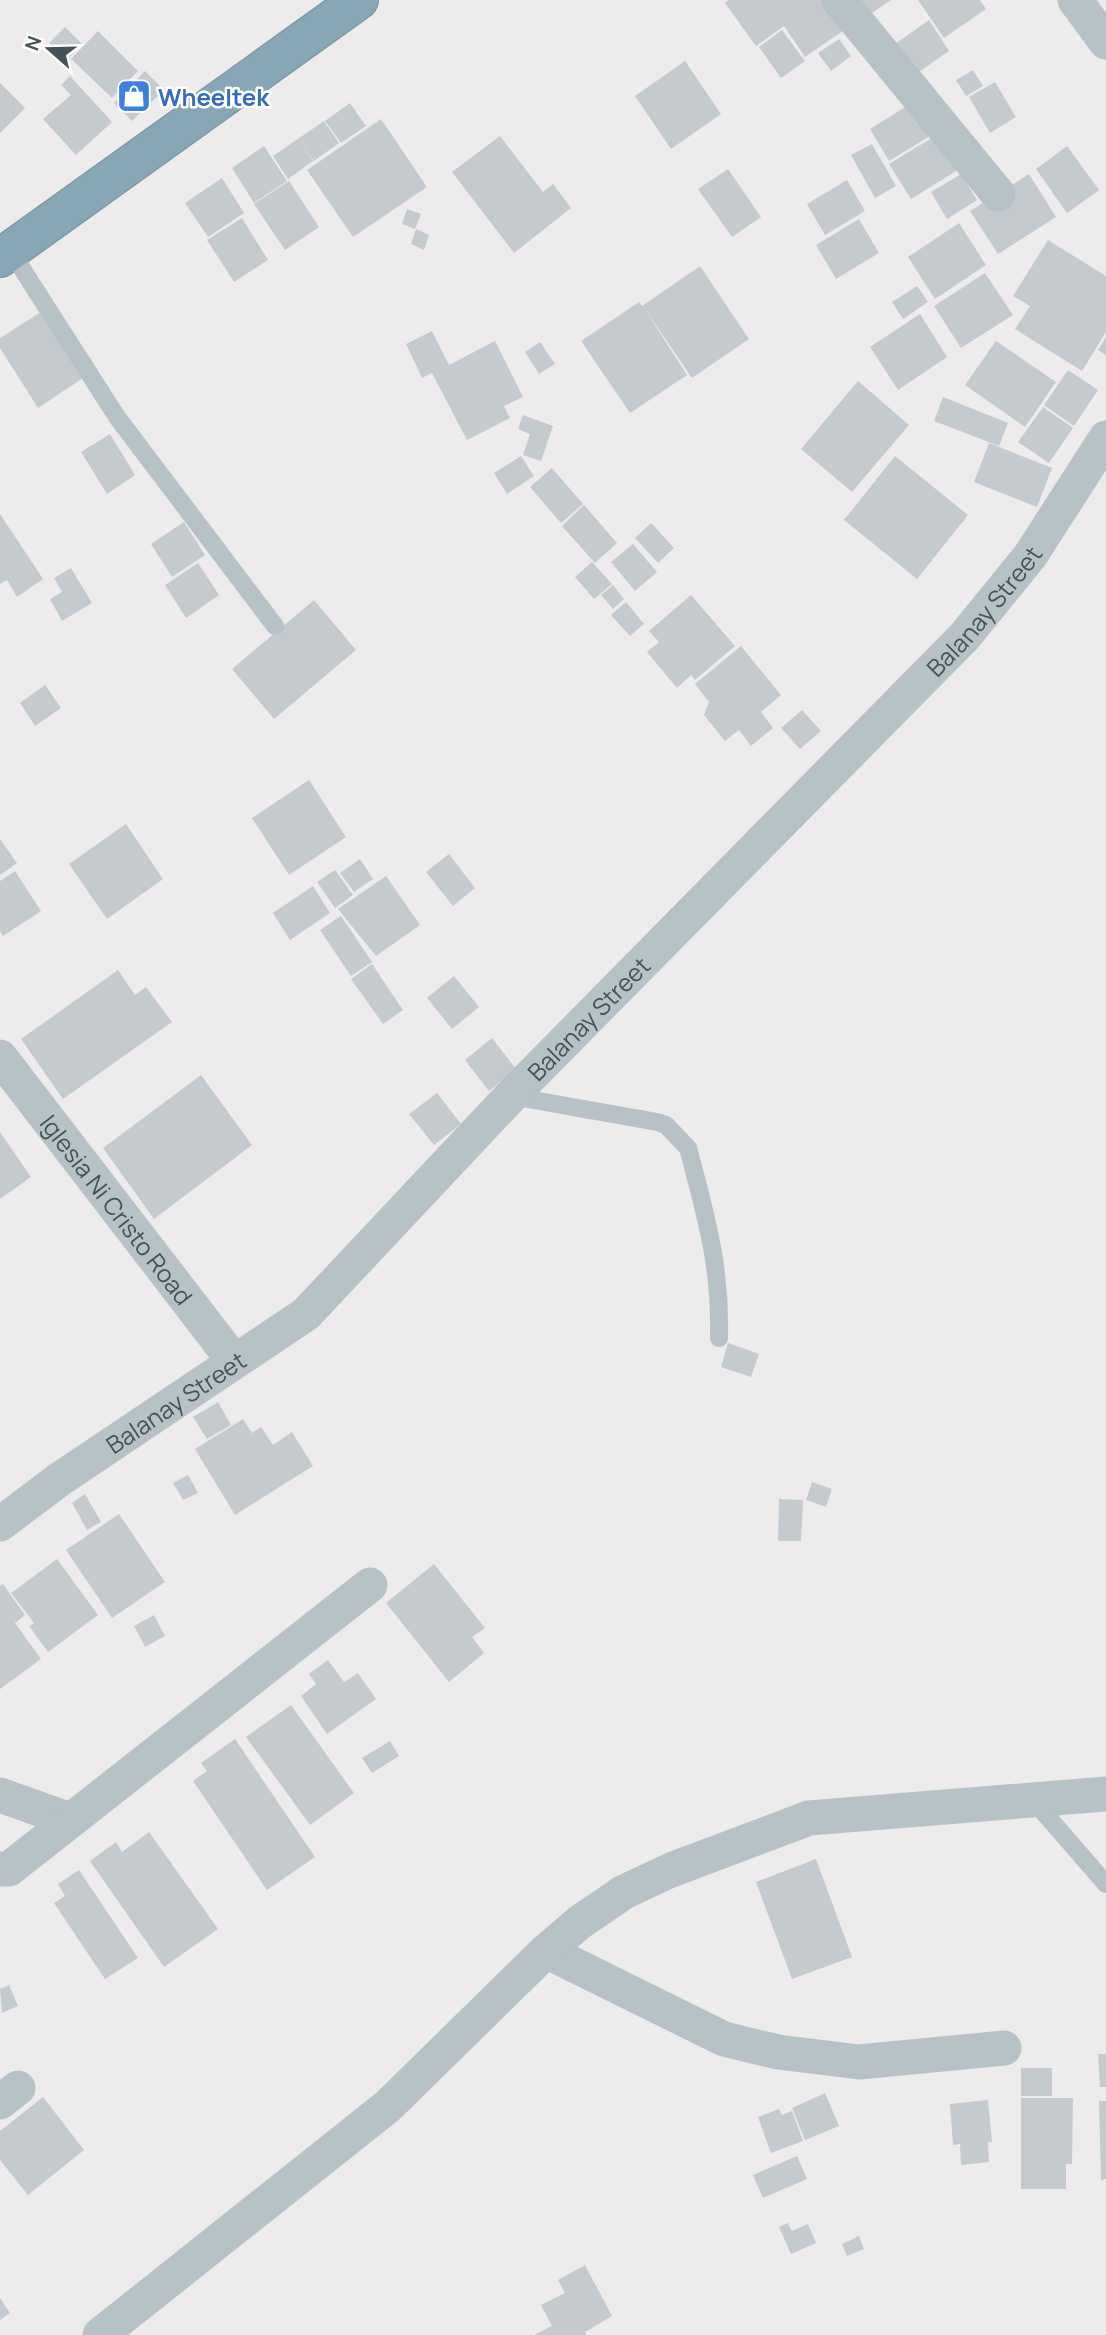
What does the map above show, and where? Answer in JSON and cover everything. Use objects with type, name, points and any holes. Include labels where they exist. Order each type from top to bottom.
[{"type":"highway","points":[[5,254],[359,0]]},
{"type":"street","points":[[839,0],[998,194]]},
{"type":"street","points":[[1076,0],[1106,42]]},
{"type":"street","name":"Balanay Street","points":[[0,1524],[306,1314],[511,1096],[964,636],[1030,556],[1106,439]]},
{"type":"street","name":"Iglesia Ni Cristo Road","points":[[0,1057],[234,1361]]},
{"type":"street","points":[[0,1869],[9,1869],[370,1585]]},
{"type":"street","points":[[100,2335],[388,2106],[546,1951],[580,1922],[624,1892],[671,1870],[809,1818],[1106,1794]]},
{"type":"street","points":[[0,1795],[70,1821]]},
{"type":"street","points":[[546,1951],[723,2039],[778,2052],[859,2062],[1004,2048]]},
{"type":"lane","points":[[5,254],[117,417],[275,626]]},
{"type":"lane","points":[[511,1096],[657,1122],[679,1136],[688,1148],[712,1234],[720,1291],[719,1338]]},
{"type":"lane","points":[[1034,1800],[1106,1884]]},
{"type":"building","points":[[729,0],[831,0],[850,26],[805,57],[784,26],[756,46],[725,3]]},
{"type":"building","points":[[854,0],[891,0],[866,17]]},
{"type":"building","points":[[918,0],[980,0],[986,9],[944,38]]},
{"type":"building","points":[[929,20],[949,51],[916,74],[895,44]]},
{"type":"building","points":[[65,27],[82,44],[67,60],[49,43]]},
{"type":"building","points":[[782,30],[805,61],[781,78],[759,47]]},
{"type":"building","points":[[98,31],[138,71],[112,98],[71,59]]},
{"type":"building","points":[[839,39],[851,56],[831,71],[818,53]]},
{"type":"building","points":[[685,61],[721,114],[671,149],[635,96]]},
{"type":"building","points":[[973,70],[983,86],[966,96],[956,80]]},
{"type":"building","points":[[145,71],[164,90],[132,121],[114,103]]},
{"type":"building","points":[[70,76],[112,122],[76,155],[43,119],[71,95],[61,85]]},
{"type":"building","points":[[995,82],[1016,117],[990,133],[969,97]]},
{"type":"building","points":[[0,83],[25,108],[0,133]]},
{"type":"building","points":[[915,101],[935,133],[889,161],[870,129]]},
{"type":"building","points":[[350,103],[366,126],[341,143],[325,121]]},
{"type":"building","points":[[381,119],[427,187],[353,237],[307,170]]},
{"type":"building","points":[[324,121],[339,143],[314,161],[302,145],[313,161],[288,179],[273,156]]},
{"type":"building","points":[[940,133],[961,168],[911,199],[889,164]]},
{"type":"building","points":[[500,136],[543,192],[553,184],[571,208],[514,253],[452,172]]},
{"type":"building","points":[[872,144],[896,186],[875,198],[851,155]]},
{"type":"building","points":[[264,146],[287,181],[254,203],[232,168]]},
{"type":"building","points":[[1067,146],[1099,190],[1067,213],[1036,169]]},
{"type":"building","points":[[728,169],[761,217],[732,237],[698,189]]},
{"type":"building","points":[[961,174],[977,200],[947,219],[931,192]]},
{"type":"building","points":[[1029,174],[1056,217],[998,254],[970,211]]},
{"type":"building","points":[[222,178],[244,213],[208,237],[185,203]]},
{"type":"building","points":[[847,180],[865,211],[825,235],[807,204]]},
{"type":"building","points":[[289,181],[319,227],[285,250],[254,204]]},
{"type":"building","points":[[407,209],[421,214],[415,229],[402,224]]},
{"type":"building","points":[[242,218],[268,260],[234,282],[207,240]]},
{"type":"building","points":[[859,219],[879,253],[836,279],[816,245]]},
{"type":"building","points":[[959,223],[986,265],[935,299],[908,257]]},
{"type":"building","points":[[416,229],[429,235],[424,250],[411,244]]},
{"type":"building","points":[[1048,240],[1106,276],[1106,332],[1082,371],[1015,329],[1030,306],[1013,296]]},
{"type":"building","points":[[700,266],[749,339],[692,378],[644,308],[687,375],[630,413],[581,341],[639,302],[642,306]]},
{"type":"building","points":[[985,273],[1013,315],[961,348],[934,306]]},
{"type":"building","points":[[917,286],[928,302],[903,319],[892,302]]},
{"type":"building","points":[[41,312],[83,378],[38,408],[0,348],[0,338]]},
{"type":"building","points":[[920,314],[947,357],[898,390],[870,347]]},
{"type":"building","points":[[432,331],[449,365],[495,341],[523,397],[504,406],[510,418],[467,440],[432,373],[422,378],[406,344]]},
{"type":"building","points":[[1106,337],[1106,355],[1098,350]]},
{"type":"building","points":[[996,341],[1056,382],[1025,427],[965,385]]},
{"type":"building","points":[[540,342],[555,364],[539,374],[525,352]]},
{"type":"building","points":[[1068,370],[1098,390],[1074,426],[1044,405]]},
{"type":"building","points":[[858,381],[909,425],[852,492],[801,449]]},
{"type":"building","points":[[943,397],[1008,423],[999,446],[934,421]]},
{"type":"building","points":[[1043,407],[1073,428],[1049,463],[1018,442]]},
{"type":"building","points":[[523,415],[553,426],[541,461],[523,455],[530,434],[518,429]]},
{"type":"building","points":[[110,434],[135,475],[107,494],[81,452]]},
{"type":"building","points":[[989,443],[1052,468],[1037,507],[974,482]]},
{"type":"building","points":[[521,456],[534,476],[507,494],[494,473]]},
{"type":"building","points":[[895,456],[968,515],[917,579],[844,520]]},
{"type":"building","points":[[552,468],[583,504],[561,523],[530,487]]},
{"type":"building","points":[[584,505],[617,543],[595,563],[562,526]]},
{"type":"building","points":[[0,514],[43,579],[17,597],[7,580],[0,584]]},
{"type":"building","points":[[184,522],[205,555],[172,577],[151,544]]},
{"type":"building","points":[[651,523],[674,548],[658,563],[635,538]]},
{"type":"building","points":[[633,544],[657,572],[635,591],[611,562]]},
{"type":"building","points":[[592,562],[612,584],[594,599],[575,577]]},
{"type":"building","points":[[198,563],[219,595],[186,618],[165,585]]},
{"type":"building","points":[[71,568],[92,603],[62,621],[50,599],[62,592],[54,578]]},
{"type":"building","points":[[613,585],[624,599],[613,609],[601,595]]},
{"type":"building","points":[[691,595],[735,646],[695,680],[691,675],[677,688],[647,652],[659,642],[649,631]]},
{"type":"building","points":[[314,600],[356,650],[274,719],[232,669]]},
{"type":"building","points":[[626,602],[644,624],[630,636],[611,615]]},
{"type":"building","points":[[741,646],[781,695],[761,712],[773,728],[751,746],[739,730],[725,741],[704,715],[709,702],[695,684]]},
{"type":"building","points":[[45,685],[61,708],[35,726],[20,703]]},
{"type":"building","points":[[802,710],[821,731],[800,749],[781,728]]},
{"type":"building","points":[[309,780],[346,837],[289,875],[252,818]]},
{"type":"building","points":[[126,824],[163,879],[107,919],[69,864]]},
{"type":"building","points":[[0,839],[17,863],[0,875]]},
{"type":"building","points":[[449,854],[475,888],[453,906],[426,872]]},
{"type":"building","points":[[360,859],[373,879],[354,892],[340,873]]},
{"type":"building","points":[[335,870],[353,895],[335,908],[317,882]]},
{"type":"building","points":[[15,871],[41,911],[3,936],[0,931],[0,881]]},
{"type":"building","points":[[386,876],[420,925],[376,956],[338,909]]},
{"type":"building","points":[[313,886],[330,913],[290,940],[273,913]]},
{"type":"building","points":[[341,916],[372,962],[351,976],[320,930]]},
{"type":"building","points":[[372,964],[403,1010],[383,1024],[351,979]]},
{"type":"building","points":[[118,970],[135,995],[146,987],[172,1022],[63,1099],[21,1039]]},
{"type":"building","points":[[454,976],[479,1007],[452,1029],[427,998]]},
{"type":"building","points":[[492,1038],[516,1069],[489,1091],[465,1060]]},
{"type":"building","points":[[201,1075],[252,1145],[154,1219],[103,1148]]},
{"type":"building","points":[[437,1093],[461,1124],[434,1145],[409,1114]]},
{"type":"building","points":[[0,1132],[31,1177],[0,1199]]},
{"type":"building","points":[[728,1343],[759,1354],[751,1377],[721,1367]]},
{"type":"building","points":[[218,1402],[231,1425],[207,1439],[193,1417]]},
{"type":"building","points":[[243,1419],[252,1433],[261,1427],[273,1445],[292,1432],[313,1466],[235,1515],[195,1449]]},
{"type":"building","points":[[188,1475],[198,1493],[183,1500],[173,1483]]},
{"type":"building","points":[[812,1482],[832,1489],[826,1507],[806,1500]]},
{"type":"building","points":[[85,1494],[101,1522],[87,1530],[72,1503]]},
{"type":"building","points":[[779,1499],[803,1500],[801,1541],[778,1541]]},
{"type":"building","points":[[119,1514],[165,1582],[112,1618],[66,1550]]},
{"type":"building","points":[[57,1559],[98,1615],[48,1652],[29,1626],[34,1623],[11,1593]]},
{"type":"building","points":[[434,1564],[485,1628],[472,1637],[484,1653],[449,1682],[386,1603]]},
{"type":"building","points":[[3,1584],[25,1615],[15,1623],[41,1659],[0,1689],[0,1586]]},
{"type":"building","points":[[154,1615],[165,1636],[145,1647],[134,1626]]},
{"type":"building","points":[[328,1660],[344,1682],[358,1673],[376,1699],[327,1734],[301,1696],[316,1684],[309,1674]]},
{"type":"building","points":[[291,1705],[354,1793],[310,1825],[246,1737]]},
{"type":"building","points":[[235,1739],[315,1857],[267,1890],[193,1781],[207,1771],[201,1763]]},
{"type":"building","points":[[390,1741],[399,1756],[372,1773],[362,1758]]},
{"type":"building","points":[[149,1832],[218,1929],[164,1967],[90,1861],[116,1842],[122,1852]]},
{"type":"building","points":[[816,1859],[852,1957],[792,1979],[756,1882]]},
{"type":"building","points":[[79,1870],[138,1958],[105,1979],[54,1903],[65,1896],[58,1884]]},
{"type":"building","points":[[9,1985],[18,2006],[2,2013],[0,1989]]},
{"type":"building","points":[[1098,2054],[1106,2054],[1106,2087],[1100,2087]]},
{"type":"building","points":[[1021,2068],[1052,2068],[1052,2096],[1021,2096]]},
{"type":"building","points":[[825,2093],[839,2126],[805,2140],[792,2108]]},
{"type":"building","points":[[43,2097],[84,2150],[28,2195],[0,2160],[0,2131]]},
{"type":"building","points":[[1021,2098],[1073,2098],[1072,2164],[1066,2164],[1066,2189],[1021,2189]]},
{"type":"building","points":[[988,2100],[992,2142],[988,2142],[989,2162],[961,2165],[960,2144],[953,2145],[950,2104]]},
{"type":"building","points":[[1099,2101],[1106,2101],[1106,2179],[1101,2180]]},
{"type":"building","points":[[779,2109],[782,2115],[792,2111],[803,2141],[771,2153],[758,2117]]},
{"type":"building","points":[[797,2156],[807,2179],[763,2198],[753,2175]]},
{"type":"building","points":[[788,2223],[792,2231],[808,2224],[816,2243],[791,2254],[779,2227]]},
{"type":"building","points":[[859,2236],[864,2249],[847,2256],[842,2244]]},
{"type":"building","points":[[585,2265],[612,2316],[585,2332],[586,2335],[534,2335],[552,2326],[541,2305],[565,2293],[558,2280]]},
{"type":"building","points":[[0,2298],[10,2313],[0,2320]]},
{"type":"place","name":"Wheeltek","points":[[134,96]]}]
